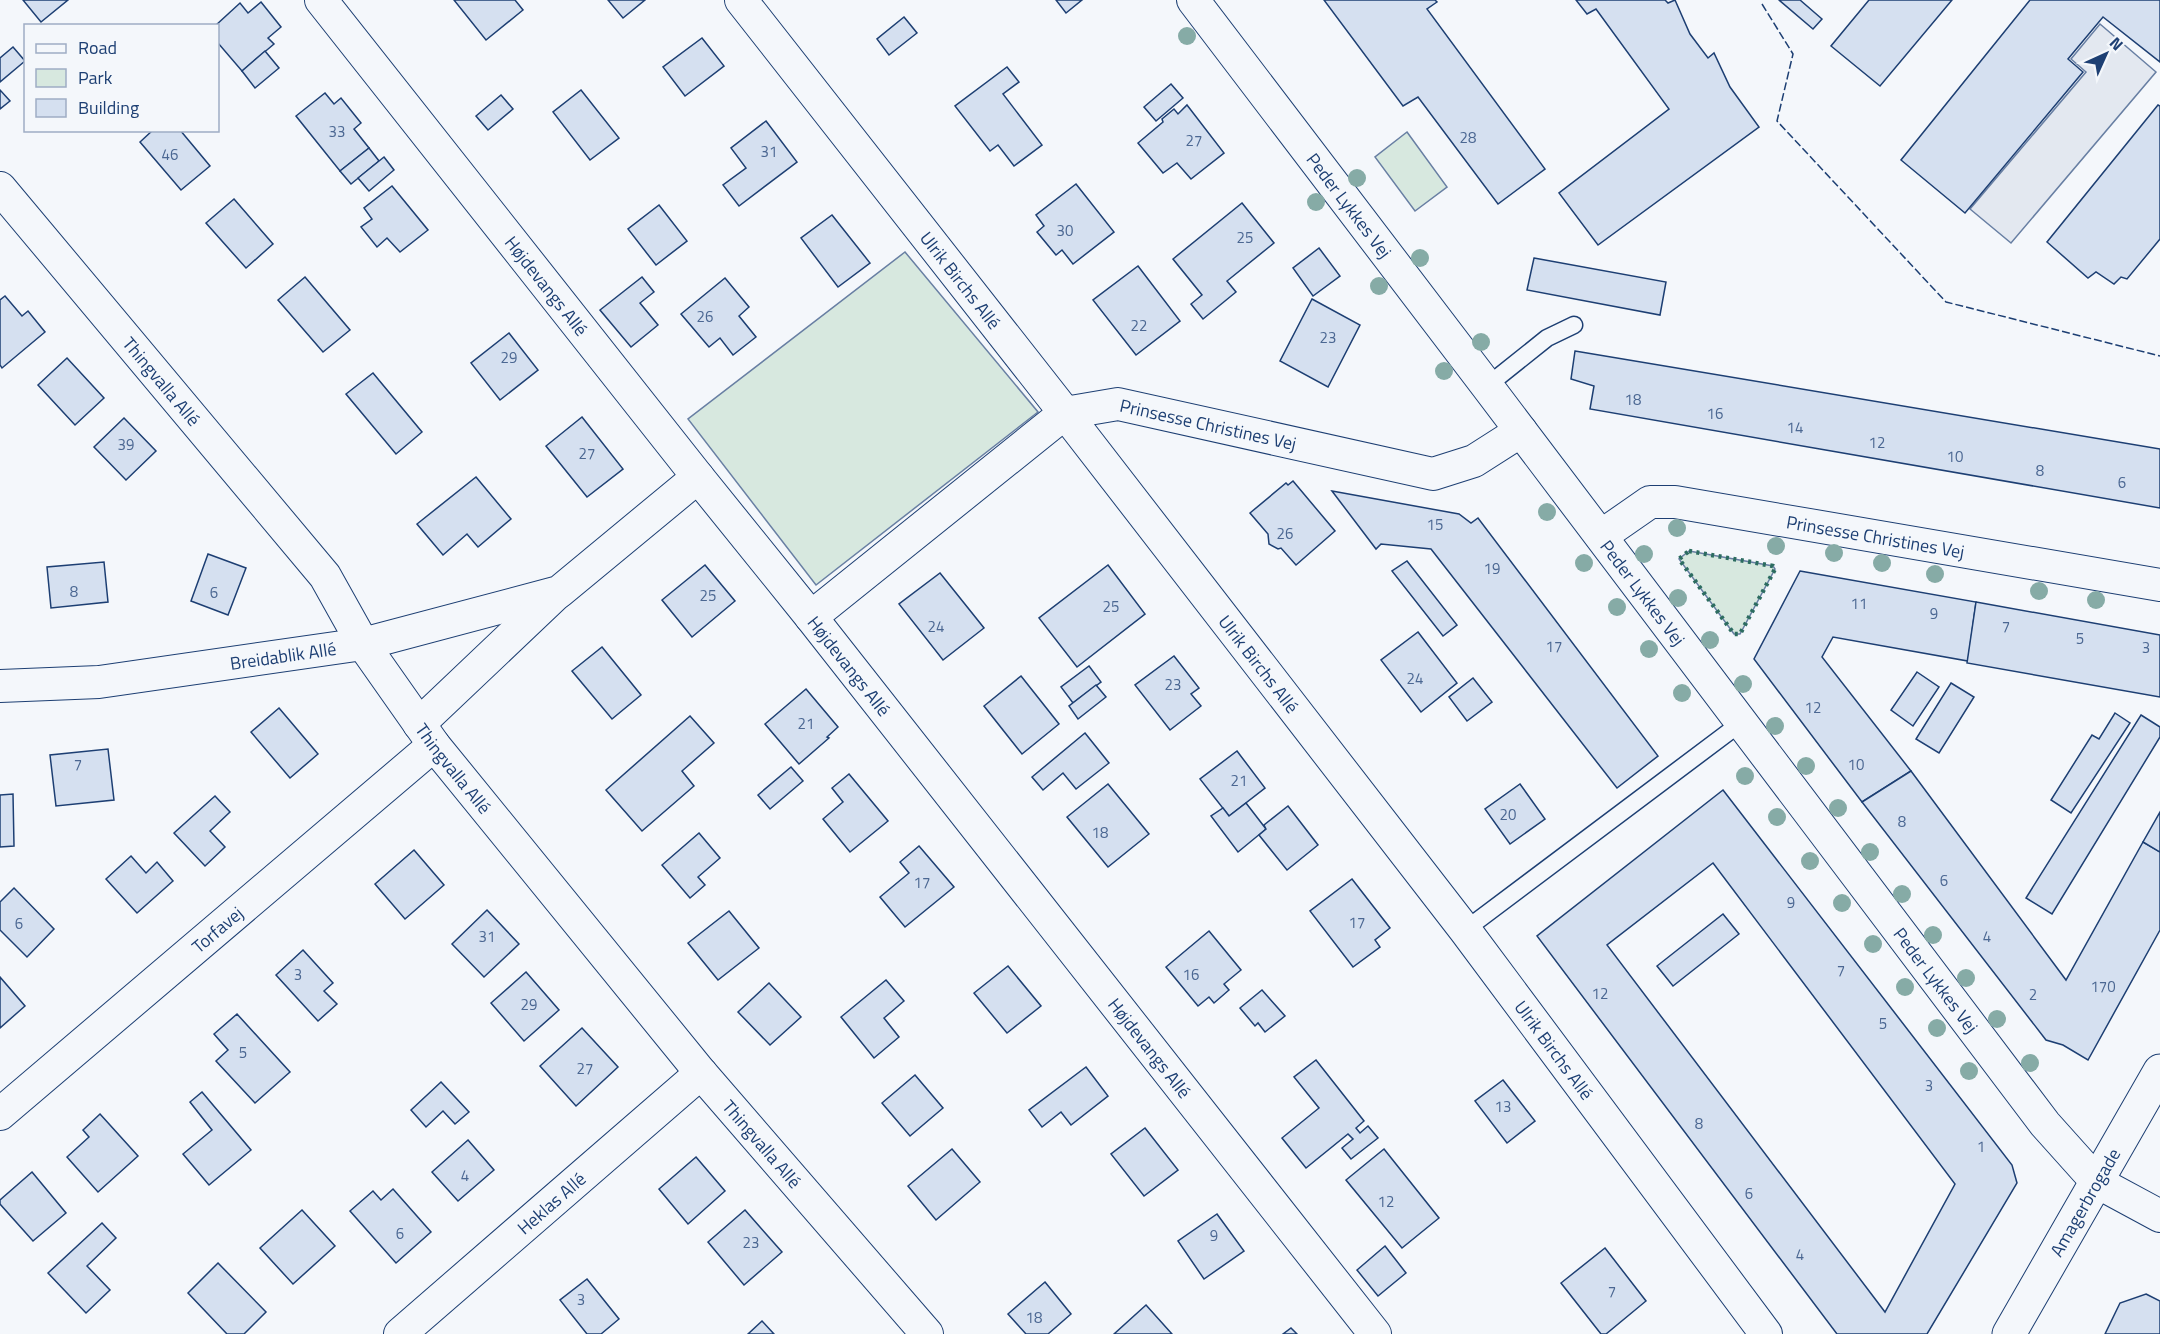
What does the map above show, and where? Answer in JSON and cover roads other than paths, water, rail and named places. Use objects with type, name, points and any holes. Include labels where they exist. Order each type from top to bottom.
[{"type":"street","name":"Højdevangs Allé","points":[[321,0],[811,617],[1375,1334]]},
{"type":"street","name":"Ulrik Birchs Allé","points":[[741,0],[1065,413],[1465,930],[1766,1334]]},
{"type":"street","name":"Peder Lykkes Vej","points":[[1192,0],[2045,1124],[2097,1182],[2160,1216]]},
{"type":"street","name":"Thingvalla Allé","points":[[0,188],[325,576],[363,644],[427,734],[701,1074],[927,1334]]},
{"type":"street","name":"Prinsesse Christines Vej","points":[[811,617],[1065,413],[1118,404],[1433,474],[1474,461],[1521,431]]},
{"type":"street","name":"Breidablik Allé","points":[[427,734],[559,592],[698,477]]},
{"type":"street","name":"Prinsesse Christines Vej","points":[[1601,536],[1650,502],[1675,502],[2160,585]]},
{"type":"street","name":"Breidablik Allé","points":[[0,686],[99,682],[363,644],[559,592]]},
{"type":"street","name":"Torfavej","points":[[0,1114],[427,734]]},
{"type":"street","name":"Amagerbrogade","points":[[2009,1334],[2160,1071]]},
{"type":"street","name":"Heklas Allé","points":[[400,1334],[701,1074]]},
{"type":"lane","points":[[1487,386],[1547,338],[1574,325]]},
{"type":"lane","points":[[1465,930],[1742,722]]}]
